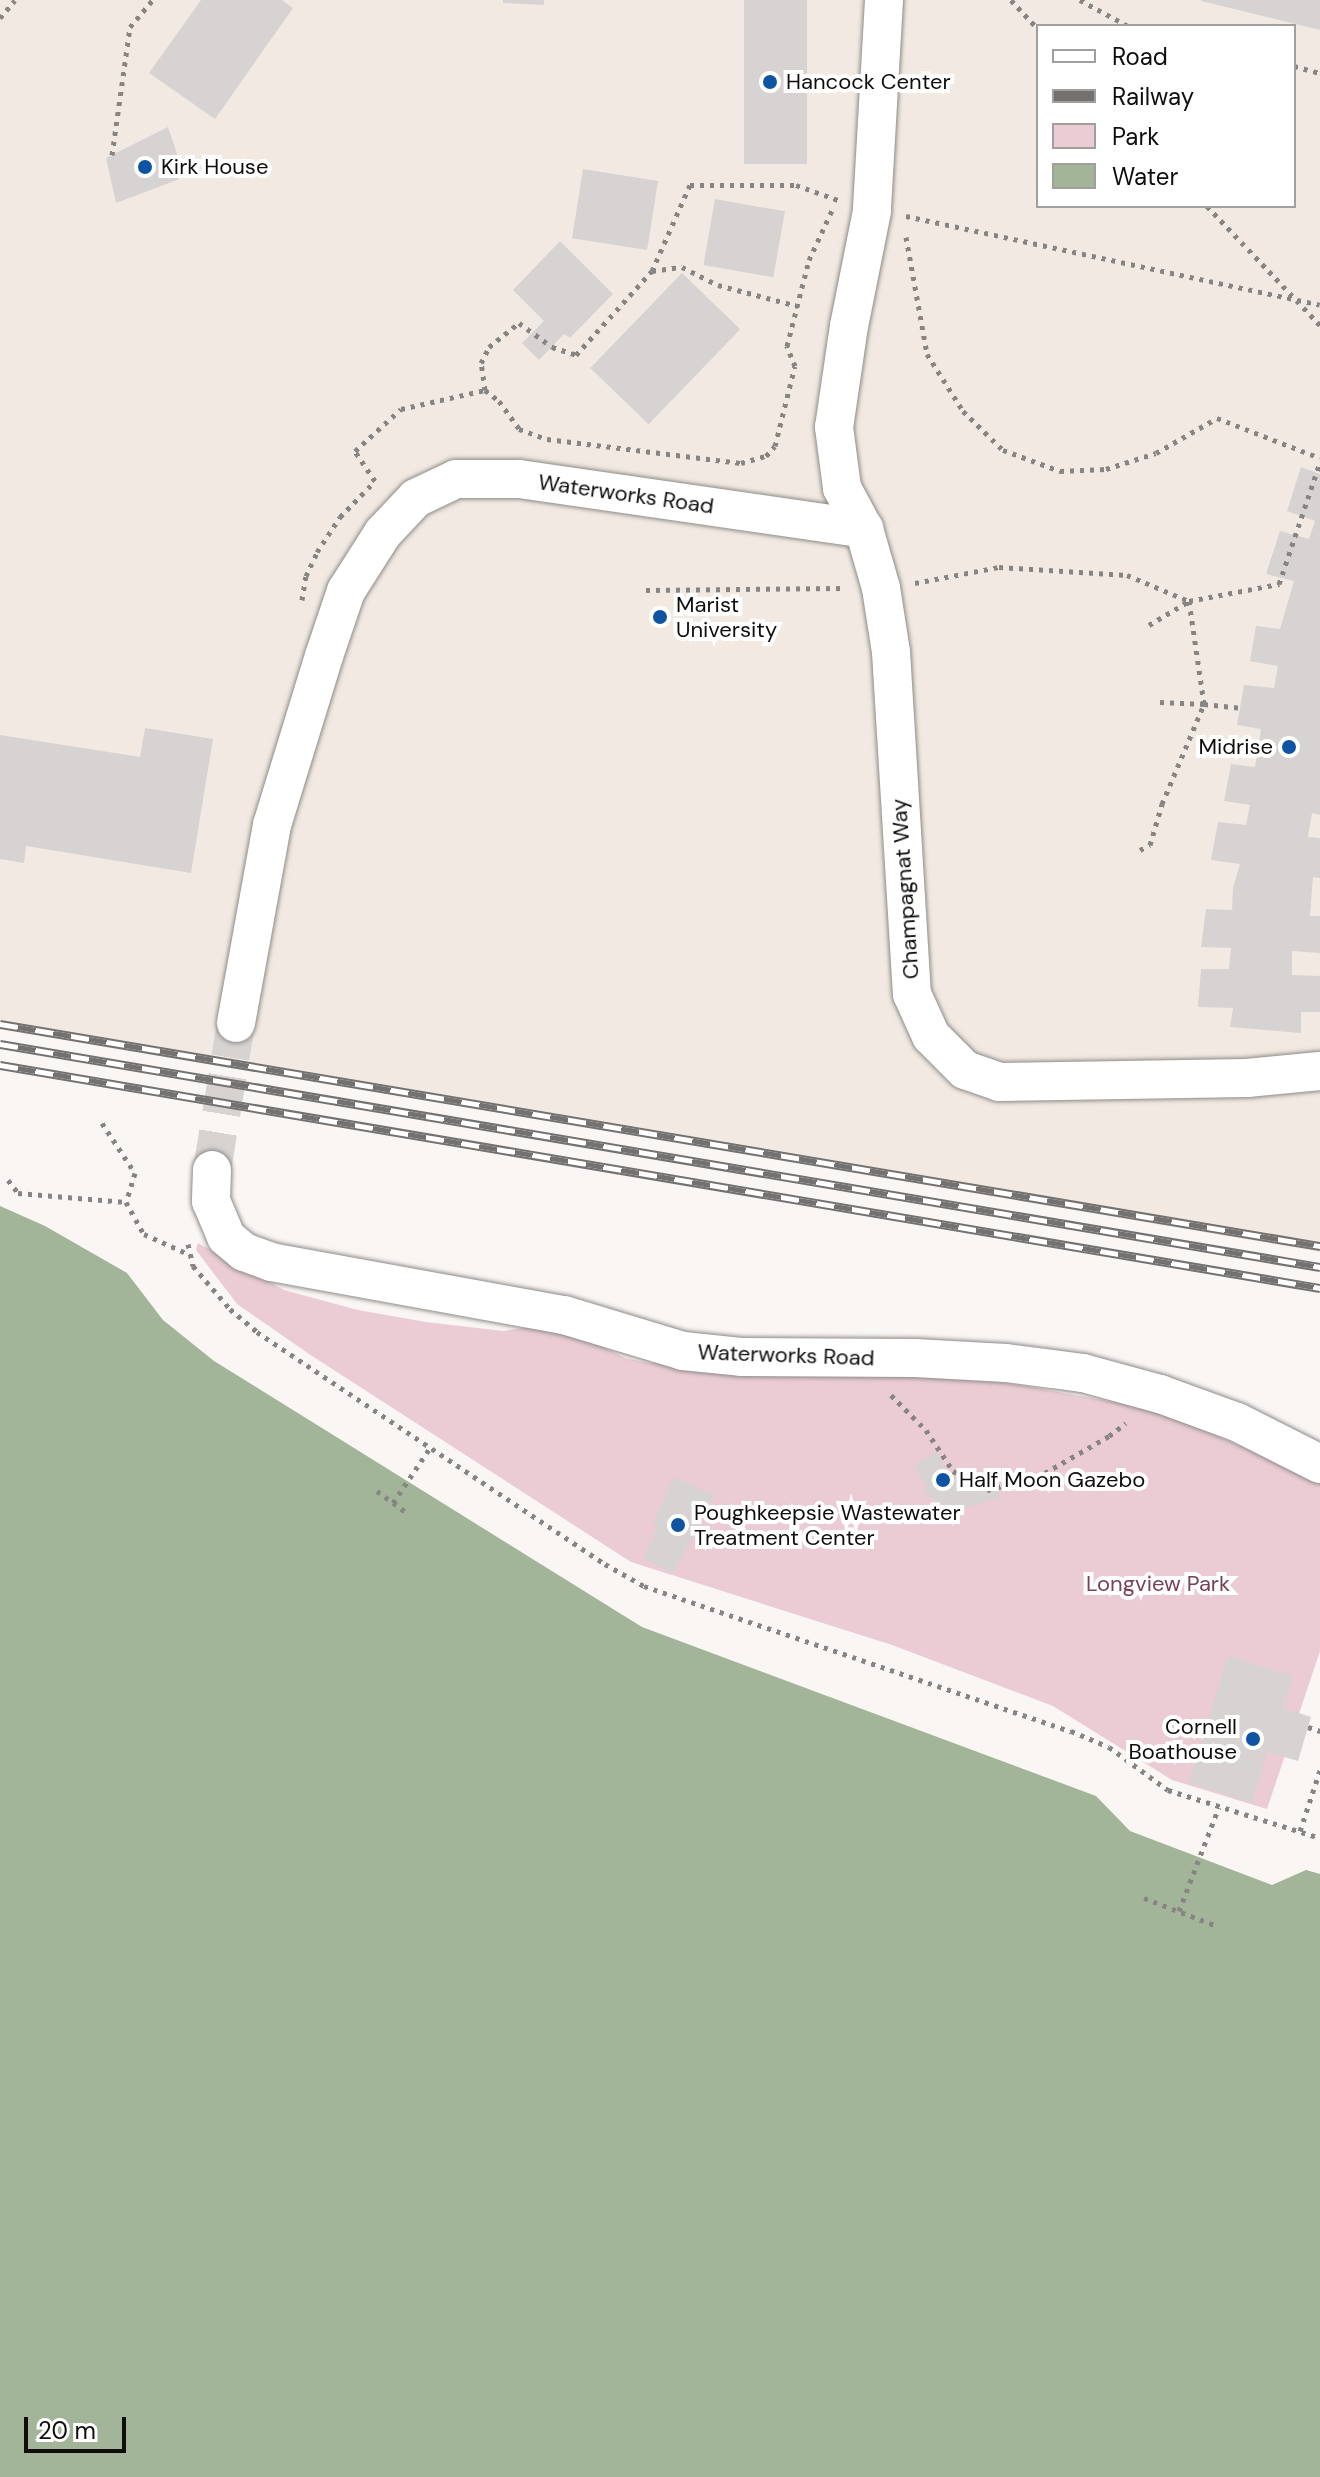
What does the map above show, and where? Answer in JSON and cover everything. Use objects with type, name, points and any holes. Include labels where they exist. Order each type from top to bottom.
[{"type":"lane","points":[[864,529],[842,488],[834,427],[849,326],[892,209],[884,0]]},
{"type":"lane","name":"Waterworks Road","points":[[236,1023],[272,825],[346,591],[383,533],[416,498],[456,479],[519,479],[864,529]]},
{"type":"lane","name":"Champagnat Way","points":[[864,529],[881,588],[891,652],[912,994],[931,1036],[965,1070],[999,1082],[1247,1078],[1320,1071]]},
{"type":"lane","name":"Waterworks Road","points":[[212,1170],[211,1201],[226,1237],[244,1252],[271,1262],[564,1315],[683,1351],[741,1357],[1006,1363],[1083,1373],[1160,1394],[1237,1422],[1320,1464]]},
{"type":"path","points":[[0,18],[15,0]]},
{"type":"path","points":[[112,155],[130,27],[153,0]]},
{"type":"path","points":[[1011,0],[1036,27]]},
{"type":"path","points":[[1080,0],[1124,24]]},
{"type":"path","points":[[1296,67],[1320,73]]},
{"type":"path","points":[[485,390],[481,363],[489,347],[519,323],[552,347],[576,355],[652,271],[690,185],[796,185],[1320,305]]},
{"type":"path","points":[[1209,208],[1320,325]]},
{"type":"path","points":[[892,209],[927,354],[963,411],[1003,450],[1060,471],[1106,469],[1156,453],[1217,418],[1320,460],[1279,584],[1189,601],[1149,625]]},
{"type":"path","points":[[652,271],[682,267],[718,285],[798,306]]},
{"type":"path","points":[[646,590],[881,588],[999,567],[1127,575],[1189,601]]},
{"type":"path","points":[[1140,850],[1150,845],[1162,804],[1204,704],[1189,601]]},
{"type":"path","points":[[1160,702],[1240,708]]},
{"type":"path","points":[[102,1123],[135,1173],[126,1202],[144,1234],[189,1254]]},
{"type":"path","points":[[8,1180],[18,1193],[126,1202]]},
{"type":"path","points":[[187,1236],[193,1266],[240,1318],[430,1448],[605,1564],[644,1586],[1082,1735],[1122,1755],[1158,1786],[1320,1838]]},
{"type":"path","points":[[852,1358],[926,1430],[953,1471],[987,1490],[1036,1478],[1109,1436],[1160,1394]]},
{"type":"path","points":[[393,1503],[430,1448]]},
{"type":"path","points":[[377,1491],[409,1514]]},
{"type":"path","points":[[1308,1727],[1320,1731]]},
{"type":"path","points":[[1300,1831],[1320,1770]]},
{"type":"path","points":[[1179,1911],[1219,1807]]},
{"type":"path","points":[[1144,1898],[1217,1926]]},
{"type":"shaded area","name":"Marist University","points":[[0,0],[1320,0],[1320,1252],[0,1028]]},
{"type":"green space","name":"Longview Park","points":[[198,1243],[284,1290],[358,1310],[503,1331],[555,1323],[625,1358],[649,1363],[906,1365],[1153,1409],[1320,1480],[1320,1651],[1267,1809],[1172,1780],[1053,1706],[892,1645],[631,1562],[237,1304],[196,1250]]},
{"type":"water","points":[[0,1206],[45,1226],[127,1273],[163,1320],[214,1361],[642,1627],[1096,1796],[1130,1831],[1272,1885],[1306,1870],[1320,1874],[1320,2477],[0,2477]]},
{"type":"building","points":[[201,0],[282,0],[293,8],[215,119],[149,73]]},
{"type":"building","points":[[503,0],[544,0],[544,5],[503,3]]},
{"type":"building","name":"Hancock Center","points":[[744,0],[807,0],[807,164],[744,164]]},
{"type":"building","points":[[1320,0],[1320,30],[1296,24],[1201,1]]},
{"type":"building","name":"Kirk House","points":[[168,127],[185,177],[116,203],[106,158]]},
{"type":"building","points":[[583,169],[658,181],[647,250],[572,238]]},
{"type":"building","points":[[715,199],[785,211],[773,277],[703,265]]},
{"type":"building","points":[[560,241],[613,294],[570,338],[564,334],[539,360],[522,343],[544,321],[513,290]]},
{"type":"building","points":[[682,273],[740,329],[649,424],[590,368]]},
{"type":"building","name":"Midrise","points":[[1301,467],[1320,474],[1320,815],[1312,813],[1308,837],[1320,838],[1320,878],[1313,877],[1310,916],[1320,916],[1320,953],[1292,951],[1292,975],[1320,976],[1320,1012],[1301,1012],[1301,1033],[1230,1027],[1233,1008],[1198,1007],[1201,969],[1229,969],[1231,948],[1201,947],[1206,909],[1232,910],[1233,888],[1240,864],[1211,860],[1218,822],[1246,825],[1250,805],[1224,801],[1231,764],[1255,767],[1261,729],[1237,725],[1244,685],[1274,688],[1278,666],[1250,661],[1256,626],[1280,629],[1294,581],[1266,574],[1280,531],[1309,539],[1315,521],[1287,511]]},
{"type":"building","points":[[145,728],[213,739],[191,873],[26,846],[24,863],[0,859],[0,735],[140,757]]},
{"type":"building","name":"Half Moon Gazebo","points":[[938,1451],[944,1467],[955,1478],[973,1482],[995,1474],[999,1498],[953,1511],[924,1493],[927,1486],[913,1466]]},
{"type":"building","name":"Poughkeepsie Wastewater Treatment Center","points":[[674,1477],[714,1495],[674,1573],[643,1559],[658,1526],[653,1524]]},
{"type":"building","name":"Cornell Boathouse","points":[[1228,1656],[1293,1676],[1283,1708],[1311,1717],[1298,1761],[1267,1752],[1252,1803],[1189,1783]]},
{"type":"tunnel","points":[[212,1170],[236,1023]]},
{"type":"railway","points":[[0,1024],[1320,1246]]},
{"type":"railway","points":[[0,1044],[1320,1267]]},
{"type":"railway","points":[[0,1065],[1320,1288]]},
{"type":"place","name":"Hancock Center","points":[[770,82]]},
{"type":"place","name":"Kirk House","points":[[145,167]]},
{"type":"place","name":"Marist University","points":[[660,617]]},
{"type":"place","name":"Midrise","points":[[1289,747]]},
{"type":"place","name":"Half Moon Gazebo","points":[[943,1480]]},
{"type":"place","name":"Poughkeepsie Wastewater Treatment Center","points":[[678,1525]]},
{"type":"place","name":"Cornell Boathouse","points":[[1253,1739]]}]
